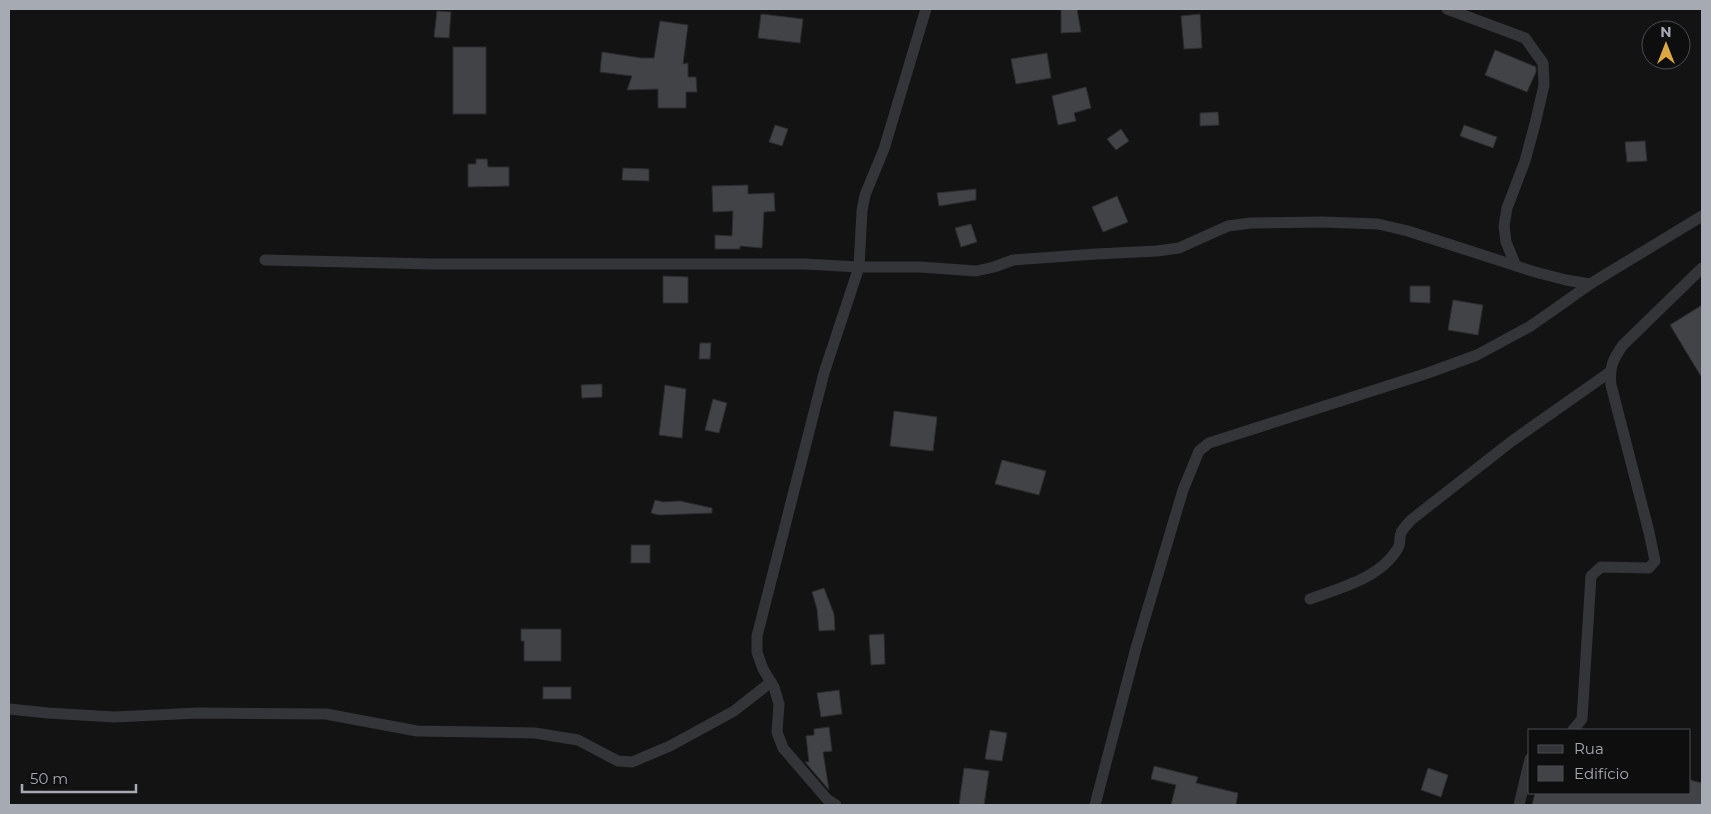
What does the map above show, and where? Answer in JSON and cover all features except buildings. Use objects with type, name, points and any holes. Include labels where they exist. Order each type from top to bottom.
[{"type":"street","points":[[836,805],[827,799],[783,748],[777,732],[779,704],[774,686],[762,669],[757,652],[757,636],[824,374],[859,267],[862,211],[865,195],[884,149],[926,9]]},
{"type":"street","points":[[1447,9],[1525,38],[1543,63],[1544,85],[1536,120],[1525,162],[1507,208],[1504,226],[1506,242],[1516,266]]},
{"type":"street","points":[[1095,805],[1136,648],[1182,490],[1199,451],[1209,443],[1428,374],[1477,355],[1529,326],[1590,284],[1702,216]]},
{"type":"street","points":[[264,260],[431,264],[796,264],[920,267],[976,271],[1020,260],[1179,248],[1228,226],[1251,223],[1323,222],[1378,224],[1408,230],[1516,266],[1566,280],[1590,284]]},
{"type":"street","points":[[1574,729],[1582,719],[1591,576],[1601,567],[1649,568],[1655,561],[1610,385],[1610,372],[1614,357],[1702,268]]},
{"type":"street","points":[[1310,599],[1372,573],[1387,561],[1399,547],[1401,534],[1411,520],[1512,441],[1610,372]]},
{"type":"street","points":[[9,709],[114,717],[198,713],[326,714],[417,731],[535,733],[578,740],[618,761],[632,762],[670,746],[734,711],[771,682]]},
{"type":"street","points":[[1519,805],[1528,767]]}]
